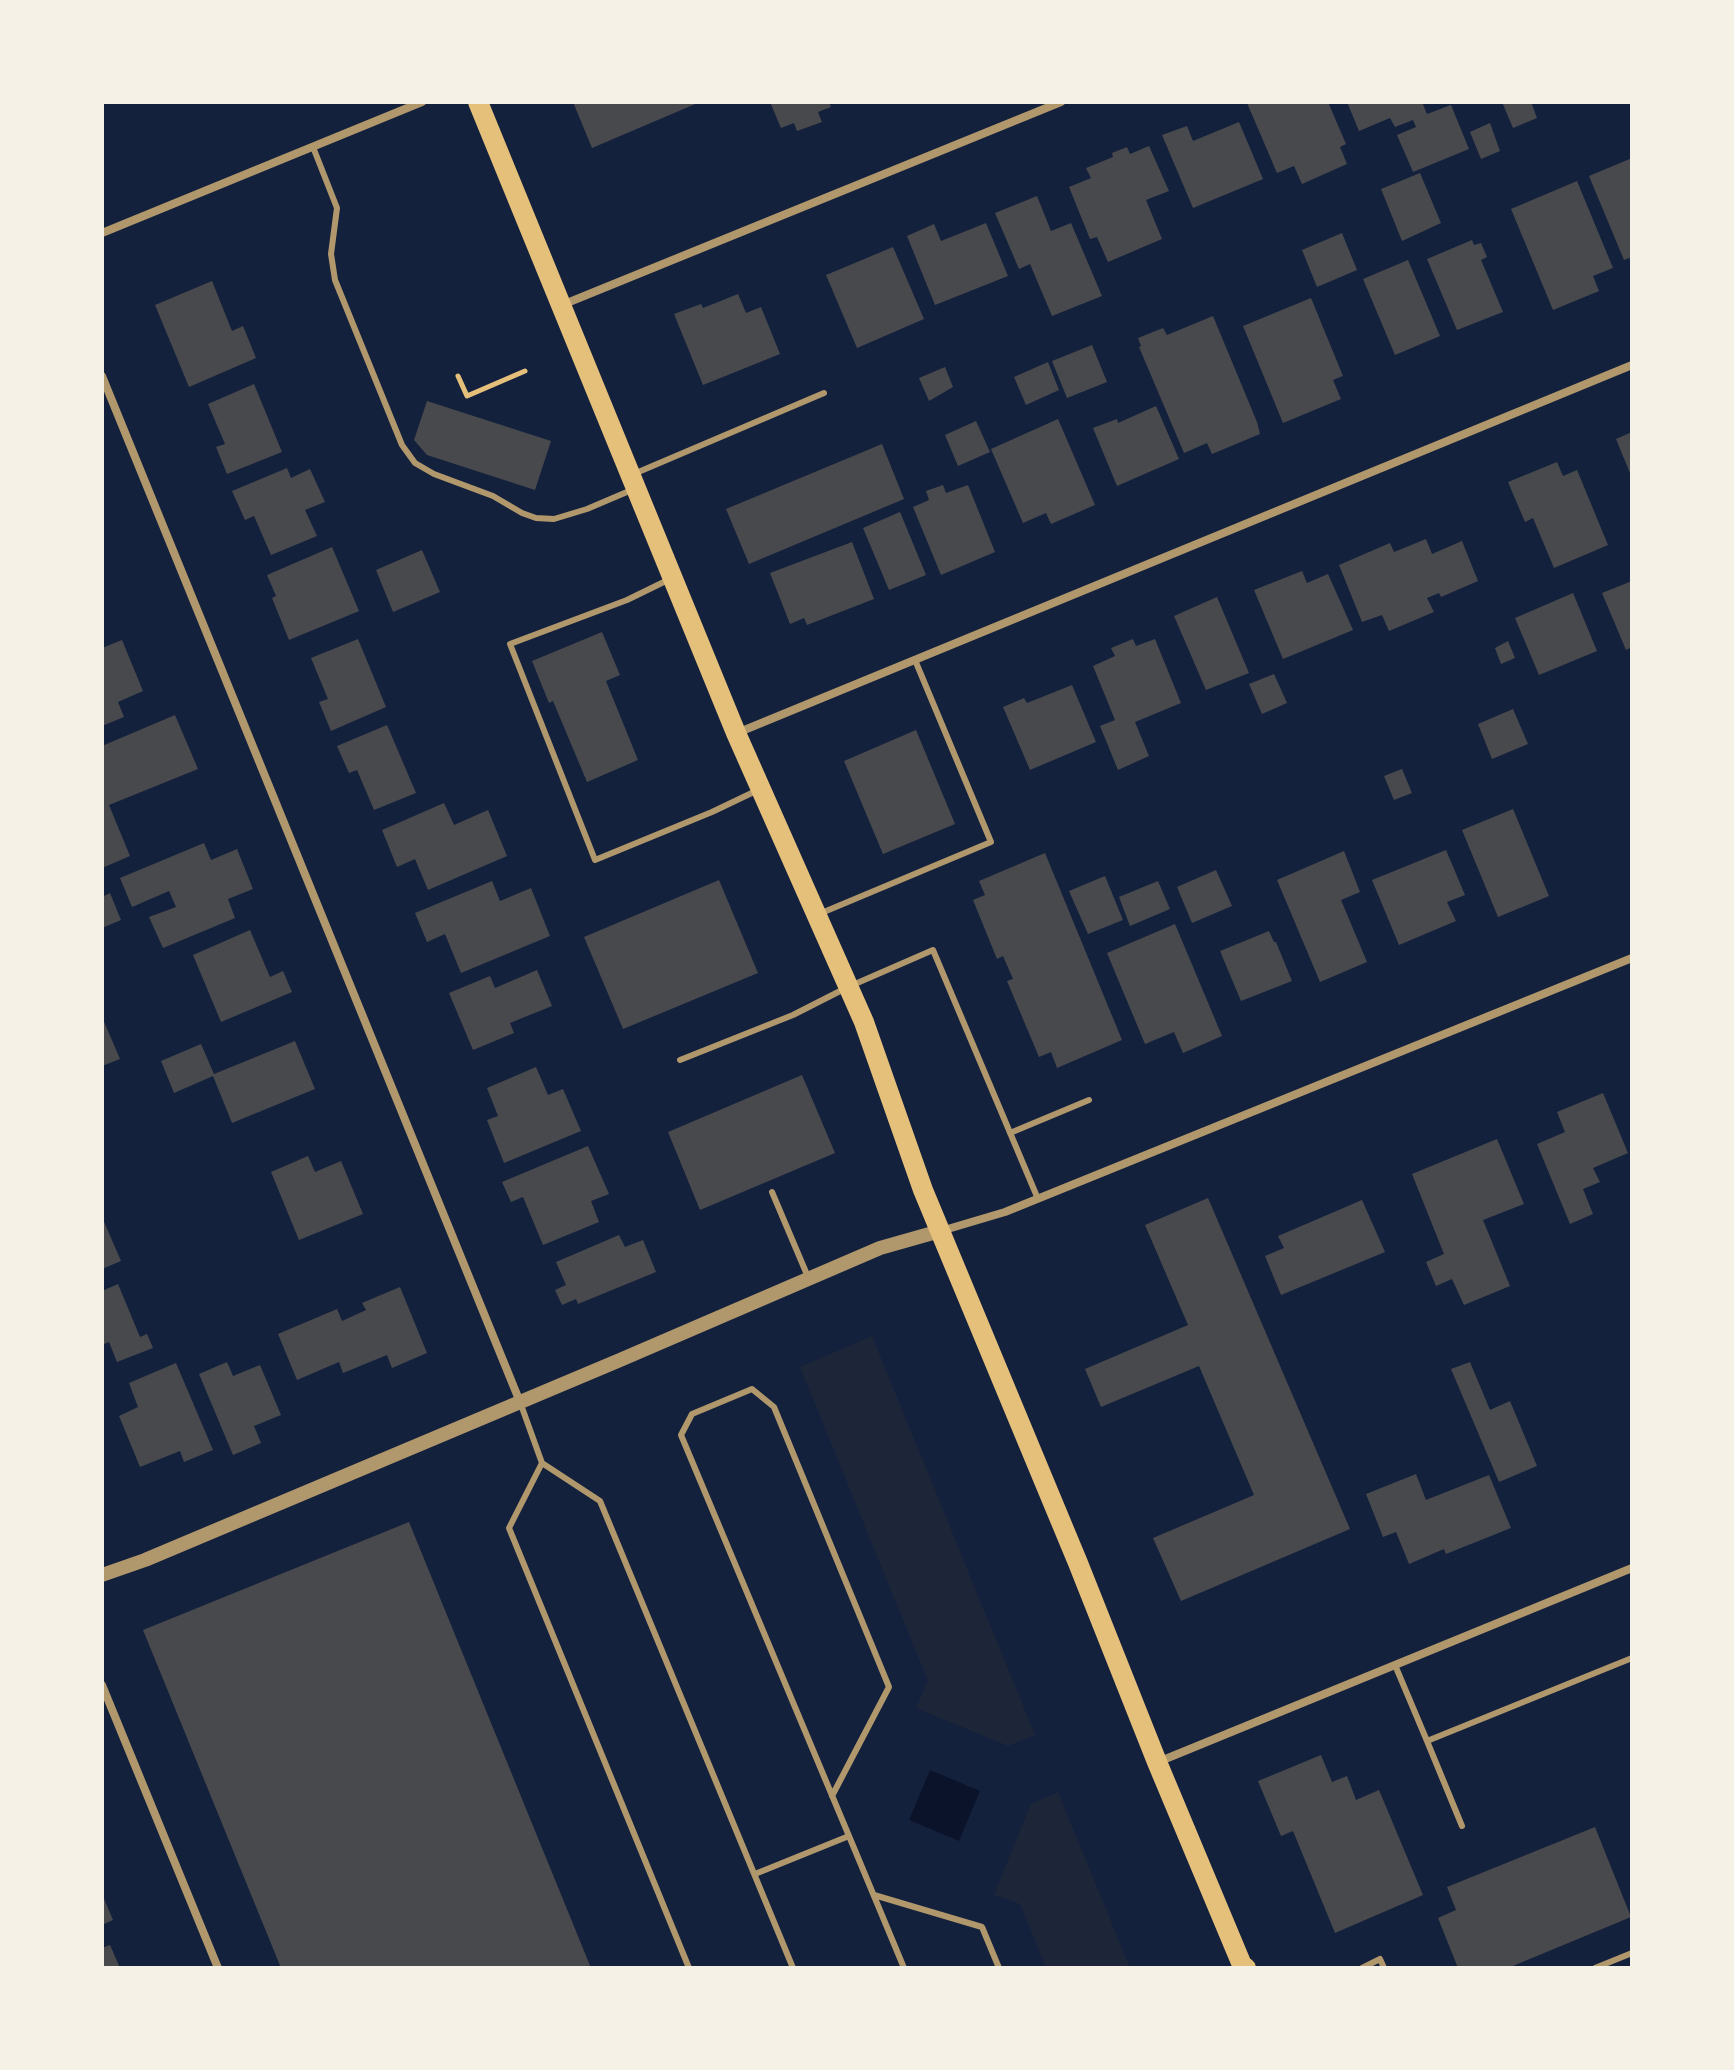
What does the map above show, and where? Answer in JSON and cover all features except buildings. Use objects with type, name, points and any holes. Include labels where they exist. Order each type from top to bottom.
[{"type":"main road","points":[[478,102],[736,733],[864,1022],[923,1190],[1243,1967]]},
{"type":"street","points":[[102,233],[422,102]]},
{"type":"street","points":[[562,305],[1061,102]]},
{"type":"street","points":[[736,733],[1632,365]]},
{"type":"street","points":[[102,376],[520,1402]]},
{"type":"street","points":[[102,1575],[145,1560],[880,1248],[1005,1212],[1632,958]]},
{"type":"street","points":[[1157,1762],[1632,1568]]},
{"type":"street","points":[[102,1685],[218,1968]]},
{"type":"lane","points":[[313,147],[337,208],[331,254],[335,280],[402,445],[415,463],[434,474],[493,496],[522,513],[554,519],[576,513],[634,482],[824,393]]},
{"type":"lane","points":[[673,578],[627,600],[510,644],[595,860],[712,812],[761,788]]},
{"type":"lane","points":[[817,915],[991,842],[915,660]]},
{"type":"lane","points":[[680,1060],[793,1015],[933,950],[1038,1199]]},
{"type":"lane","points":[[1010,1133],[1089,1100]]},
{"type":"lane","points":[[772,1192],[809,1279]]},
{"type":"lane","points":[[832,1796],[889,1687],[774,1407],[752,1389],[692,1414],[681,1435],[832,1796],[874,1895],[904,1968]]},
{"type":"lane","points":[[520,1402],[542,1463],[600,1501],[793,1968]]},
{"type":"lane","points":[[542,1463],[509,1528],[689,1968]]},
{"type":"lane","points":[[1427,1741],[1632,1658]]},
{"type":"lane","points":[[1395,1665],[1462,1826]]},
{"type":"lane","points":[[755,1874],[849,1836]]},
{"type":"lane","points":[[874,1895],[982,1927],[999,1968]]},
{"type":"lane","points":[[1595,1968],[1632,1953]]},
{"type":"lane","points":[[1362,1968],[1380,1959],[1384,1968]]},
{"type":"path","points":[[458,376],[467,396],[525,371]]},
{"type":"shaded area","points":[[872,1336],[1035,1735],[1008,1746],[916,1708],[928,1681],[800,1367]]},
{"type":"shaded area","points":[[930,1770],[980,1791],[959,1841],[909,1820]]},
{"type":"shaded area","points":[[1058,1792],[1130,1968],[1046,1968],[1020,1904],[994,1895],[1031,1804]]}]
